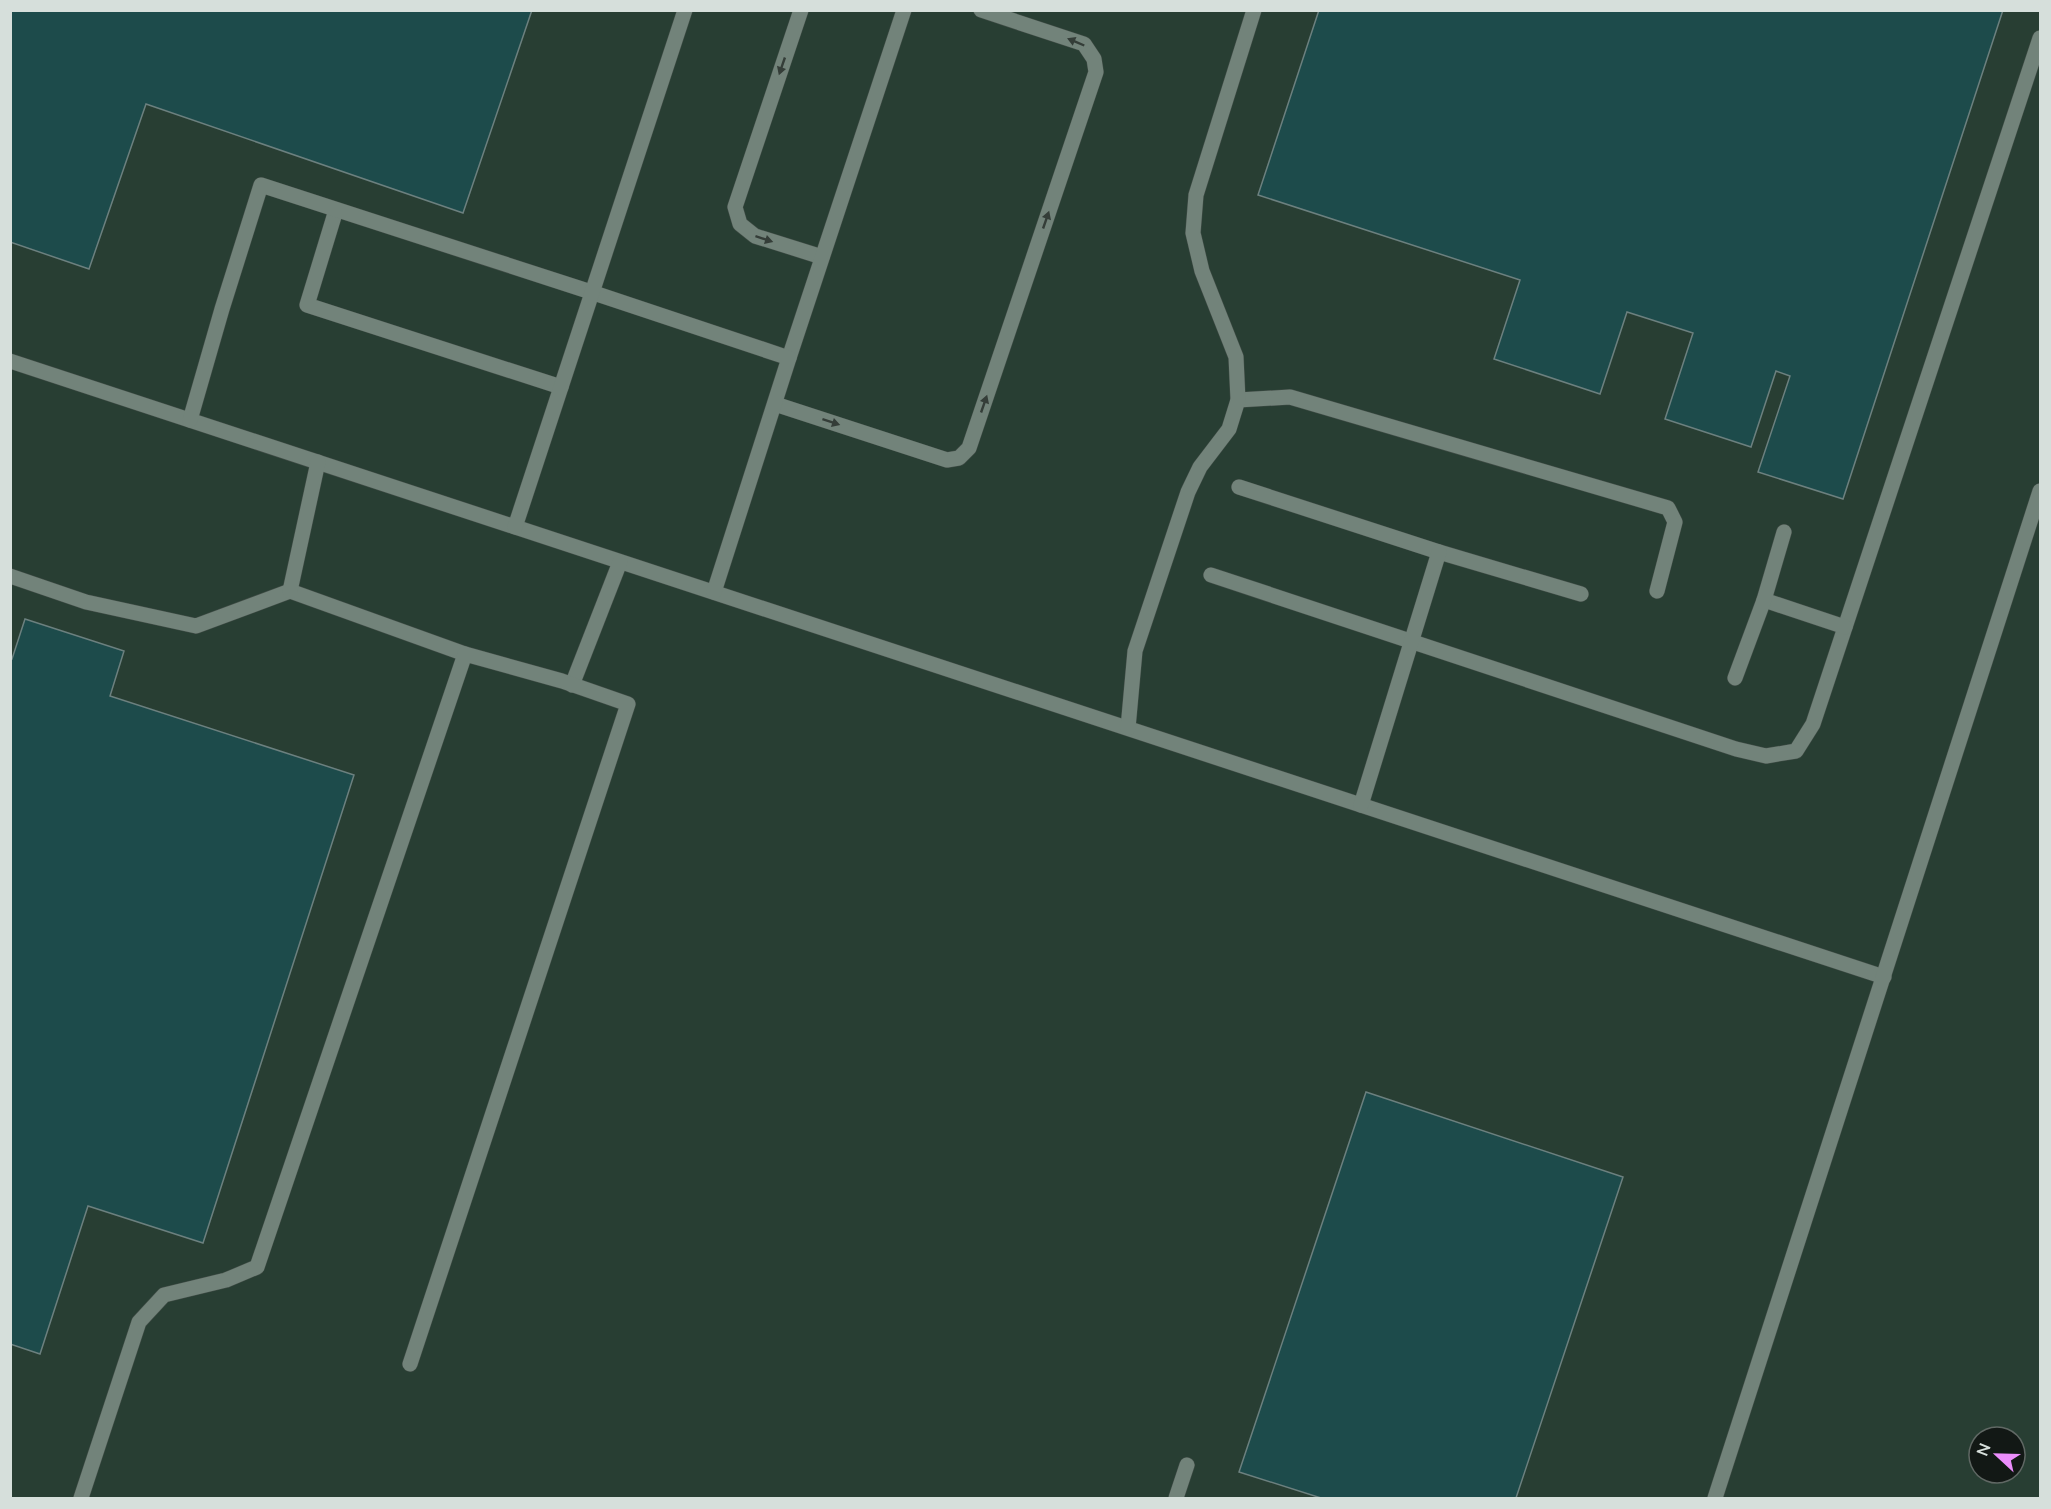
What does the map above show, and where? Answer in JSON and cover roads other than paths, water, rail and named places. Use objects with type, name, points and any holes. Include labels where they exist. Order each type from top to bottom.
[{"type":"lane","points":[[515,527],[685,10]]},
{"type":"lane","points":[[801,10],[735,207],[740,224],[754,236],[822,257]]},
{"type":"lane","points":[[714,592],[904,10]]},
{"type":"lane","points":[[775,404],[947,460],[959,458],[969,448],[1096,72],[1094,59],[1084,44],[981,10]]},
{"type":"lane","points":[[1128,728],[1135,651],[1188,492],[1200,467],[1229,429],[1238,400],[1236,357],[1202,271],[1192,233],[1196,195],[1254,10]]},
{"type":"lane","points":[[1211,575],[1736,749],[1766,756],[1797,750],[1813,724],[2040,38]]},
{"type":"lane","points":[[190,420],[261,185],[789,358]]},
{"type":"lane","points":[[336,210],[307,305],[561,387]]},
{"type":"lane","points":[[10,361],[1884,977]]},
{"type":"lane","points":[[1238,400],[1290,397],[1668,508],[1675,522],[1657,591]]},
{"type":"lane","points":[[290,591],[318,462]]},
{"type":"lane","points":[[1239,487],[1439,552],[1581,594]]},
{"type":"lane","points":[[1715,1498],[2040,491]]},
{"type":"lane","points":[[1735,678],[1764,600],[1784,532]]},
{"type":"lane","points":[[1361,805],[1439,552]]},
{"type":"lane","points":[[572,685],[620,562]]},
{"type":"lane","points":[[10,576],[86,602],[196,626],[290,591],[465,654],[628,704],[410,1364]]},
{"type":"lane","points":[[1764,600],[1845,627]]},
{"type":"lane","points":[[81,1498],[139,1322],[164,1295],[226,1280],[257,1268],[465,654]]},
{"type":"lane","points":[[1176,1498],[1187,1466]]}]
